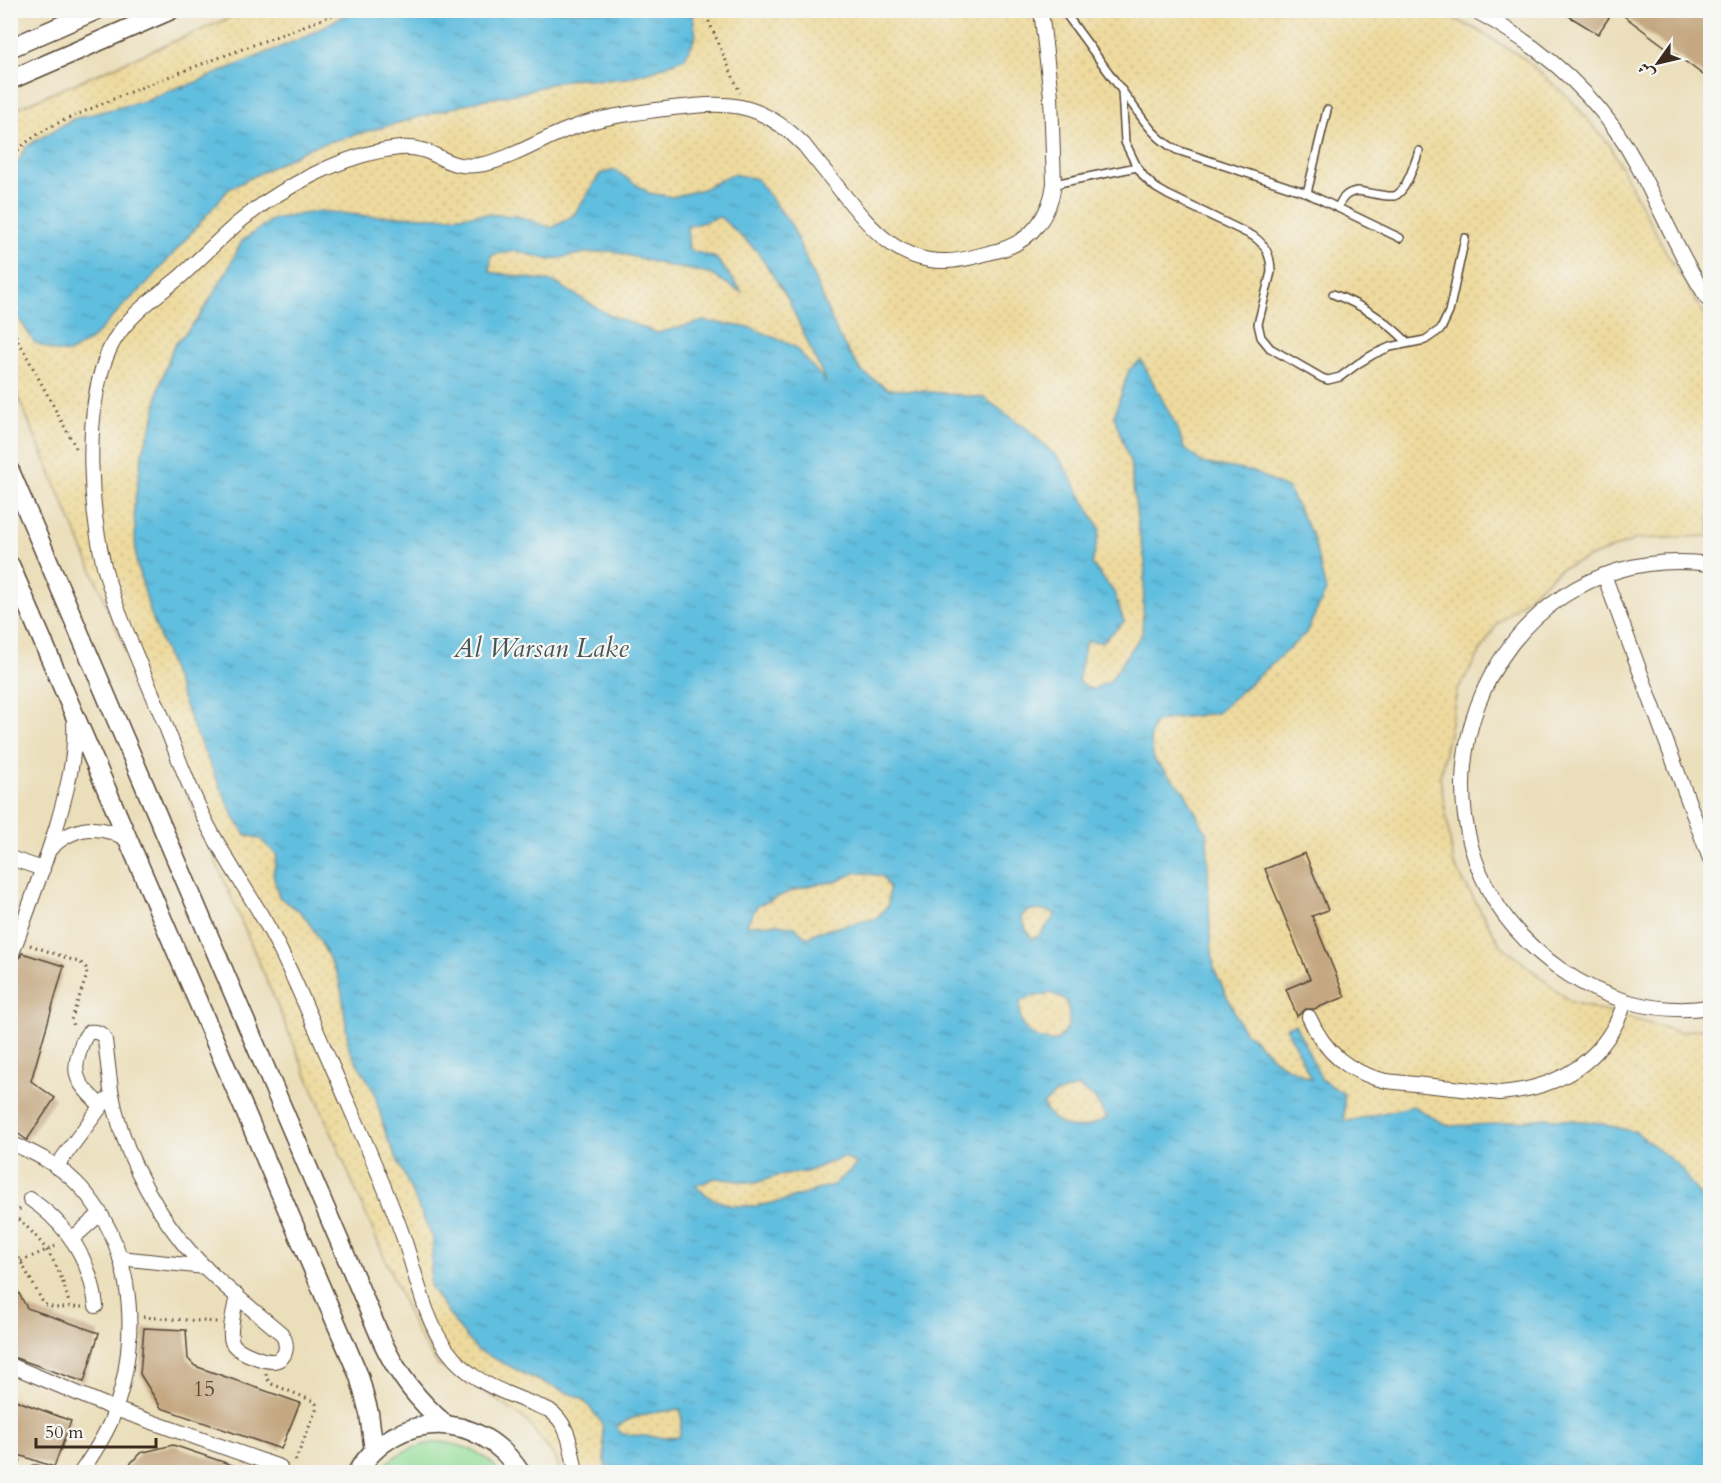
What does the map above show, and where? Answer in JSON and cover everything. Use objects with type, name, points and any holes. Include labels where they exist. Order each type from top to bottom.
[{"type":"street","points":[[10,48],[97,10]]},
{"type":"street","points":[[10,80],[171,10]]},
{"type":"street","points":[[576,1473],[565,1427],[555,1414],[479,1381],[459,1365],[436,1333],[393,1210],[301,994],[270,930],[221,848],[198,804],[112,595],[99,544],[92,479],[92,445],[96,404],[107,355],[131,318],[237,224],[285,190],[337,165],[396,148],[418,149],[449,162],[468,166],[488,164],[567,129],[608,117],[712,104],[746,108],[778,123],[791,133],[872,228],[893,246],[918,257],[946,261],[961,260],[1014,245],[1032,233],[1045,216],[1053,195],[1051,96],[1041,10]]},
{"type":"street","points":[[1474,10],[1511,32],[1555,64],[1609,121],[1637,164],[1680,251],[1710,302]]},
{"type":"street","points":[[10,471],[383,1343],[409,1388],[446,1425]]},
{"type":"street","points":[[1710,564],[1658,562],[1622,569],[1574,590],[1547,608],[1523,631],[1501,661],[1481,697],[1468,736],[1462,775],[1462,800],[1466,827],[1476,863],[1493,897],[1511,924],[1533,947],[1561,970],[1595,990],[1625,1002],[1666,1008],[1710,1007]]},
{"type":"street","points":[[10,565],[359,1376],[369,1413],[374,1451]]},
{"type":"street","points":[[1604,575],[1710,859]]},
{"type":"street","points":[[10,959],[50,849],[71,771],[74,751],[74,713]]},
{"type":"street","points":[[50,849],[67,835],[88,829],[110,831],[129,842]]},
{"type":"street","points":[[10,858],[42,869]]},
{"type":"street","points":[[1309,1017],[1315,1030],[1334,1054],[1352,1068],[1372,1078],[1386,1082],[1500,1093],[1551,1082],[1582,1065],[1613,1031],[1625,1002]]},
{"type":"street","points":[[101,1106],[83,1088],[76,1076],[76,1062],[84,1038],[89,1032],[101,1034],[105,1041],[112,1092],[121,1129],[146,1189],[163,1217],[205,1267],[282,1334],[286,1344],[281,1358],[271,1361],[237,1349],[231,1340],[237,1295]]},
{"type":"street","points":[[56,1167],[112,1092]]},
{"type":"street","points":[[10,1143],[56,1167],[80,1188],[100,1214],[115,1242],[126,1282],[129,1316],[128,1357],[115,1409],[104,1435],[81,1473]]},
{"type":"street","points":[[30,1199],[57,1221],[72,1239],[91,1279],[96,1306]]},
{"type":"street","points":[[72,1239],[100,1214]]},
{"type":"street","points":[[120,1258],[205,1267]]},
{"type":"street","points":[[10,1365],[115,1409],[280,1467]]},
{"type":"street","points":[[357,1473],[374,1451],[389,1439],[407,1430],[446,1425],[465,1428],[498,1446],[512,1460],[520,1473]]},
{"type":"lane","points":[[1063,10],[1151,130],[1168,145],[1307,193],[1400,238]]},
{"type":"lane","points":[[1122,91],[1125,142],[1137,167],[1145,178],[1162,191],[1253,236],[1263,246],[1270,258],[1270,272],[1258,324],[1261,337],[1270,348],[1316,375],[1328,380],[1340,377],[1374,354],[1407,342],[1425,340],[1441,329],[1446,321],[1465,238]]},
{"type":"lane","points":[[1307,193],[1327,110]]},
{"type":"lane","points":[[1338,207],[1342,198],[1351,192],[1390,196],[1399,194],[1405,187],[1419,151]]},
{"type":"lane","points":[[1054,184],[1137,167]]},
{"type":"lane","points":[[1333,294],[1373,313],[1407,342]]},
{"type":"path","points":[[10,159],[37,134],[61,122],[154,82],[345,10]]},
{"type":"path","points":[[704,10],[746,108]]},
{"type":"path","points":[[10,325],[92,479]]},
{"type":"path","points":[[17,940],[84,965],[87,975],[71,1020],[74,1026],[89,1032]]},
{"type":"path","points":[[14,1215],[32,1231],[47,1250],[62,1278],[70,1308]]},
{"type":"path","points":[[10,1266],[72,1239]]},
{"type":"path","points":[[10,1242],[44,1304],[54,1308],[96,1306]]},
{"type":"path","points":[[129,1316],[232,1323]]},
{"type":"path","points":[[271,1361],[266,1375],[269,1382],[314,1402],[317,1407],[293,1466],[288,1470],[280,1467]]},
{"type":"path","points":[[10,1464],[17,1458]]},
{"type":"green space","points":[[439,1442],[456,1445],[480,1454],[499,1472],[379,1472],[391,1459],[406,1451]]},
{"type":"sand","points":[[248,10],[1434,10],[1476,29],[1525,59],[1570,99],[1609,144],[1668,256],[1710,323],[1710,536],[1637,539],[1560,569],[1497,624],[1457,691],[1440,777],[1454,865],[1500,944],[1571,1002],[1680,1032],[1710,1027],[1710,1472],[561,1472],[555,1457],[526,1420],[485,1392],[438,1365],[417,1334],[11,380],[10,111]]},
{"type":"water","points":[[352,11],[692,11],[696,36],[685,58],[655,70],[627,78],[601,80],[579,78],[556,82],[521,93],[481,100],[311,147],[229,189],[148,283],[92,339],[69,353],[54,351],[34,342],[19,319],[11,299],[11,174],[27,146],[73,119],[148,100],[183,85],[182,88],[307,36]]},
{"type":"water","name":"Al Warsan Lake","points":[[615,170],[649,193],[673,197],[703,189],[732,174],[757,179],[792,226],[839,337],[861,371],[888,389],[984,398],[1026,428],[1061,461],[1100,529],[1092,564],[1114,592],[1124,622],[1102,642],[1086,641],[1078,681],[1092,690],[1110,681],[1142,634],[1145,561],[1138,527],[1130,462],[1114,416],[1129,370],[1141,360],[1177,427],[1184,447],[1202,463],[1254,472],[1288,489],[1313,537],[1326,591],[1306,633],[1217,713],[1154,723],[1150,737],[1154,760],[1184,791],[1207,834],[1210,933],[1214,969],[1243,1030],[1281,1064],[1311,1079],[1286,1027],[1295,1024],[1322,1080],[1344,1094],[1344,1122],[1413,1106],[1448,1126],[1545,1118],[1594,1122],[1636,1132],[1678,1165],[1710,1210],[1710,1472],[606,1472],[602,1423],[583,1399],[535,1379],[477,1350],[430,1286],[433,1239],[386,1135],[374,1091],[349,1049],[338,976],[317,935],[302,913],[279,897],[273,874],[277,855],[260,839],[245,834],[235,819],[193,727],[150,611],[136,561],[134,507],[142,454],[154,418],[159,388],[173,347],[199,317],[226,273],[242,241],[273,219],[320,211],[367,216],[448,217],[483,214],[517,216],[552,228],[574,215],[600,174]],"holes":[[[720,217],[756,250],[786,295],[826,382],[794,346],[752,328],[704,321],[657,333],[609,315],[554,282],[490,272],[491,255],[517,251],[550,260],[611,251],[673,267],[709,273],[743,293],[716,258],[689,250],[687,227]],[[857,872],[882,876],[889,887],[888,905],[877,918],[817,932],[808,938],[795,927],[778,924],[746,925],[757,906],[811,885],[838,881]],[[1030,910],[1056,914],[1040,935],[1032,939],[1021,916]],[[1051,993],[1066,1000],[1069,1024],[1064,1033],[1054,1042],[1032,1035],[1023,1026],[1020,1002]],[[1077,1087],[1094,1097],[1107,1118],[1084,1127],[1065,1126],[1055,1120],[1043,1105],[1055,1094]],[[843,1157],[857,1164],[835,1184],[783,1201],[756,1206],[732,1206],[711,1198],[695,1186],[715,1178],[755,1183],[777,1176],[806,1172]],[[681,1410],[682,1421],[679,1437],[622,1434],[616,1427],[639,1416]]]},
{"type":"building","points":[[1559,10],[1614,10],[1598,34]]},
{"type":"building","points":[[1616,10],[1710,10],[1710,80]]},
{"type":"building","points":[[1305,853],[1328,910],[1312,916],[1345,997],[1314,1009],[1306,1009],[1297,1016],[1286,989],[1310,979],[1265,869]]},
{"type":"building","points":[[22,953],[64,966],[31,1081],[55,1098],[27,1140],[10,1128],[10,979]]},
{"type":"building","points":[[10,1277],[27,1308],[99,1333],[84,1382],[10,1356]]},
{"type":"building","points":[[144,1328],[186,1330],[188,1359],[195,1366],[300,1403],[281,1449],[161,1408],[140,1374]]},
{"type":"building","points":[[10,1398],[71,1421],[54,1467],[10,1452]]},
{"type":"building","points":[[173,1445],[247,1470],[246,1473],[122,1473],[140,1453]]}]
